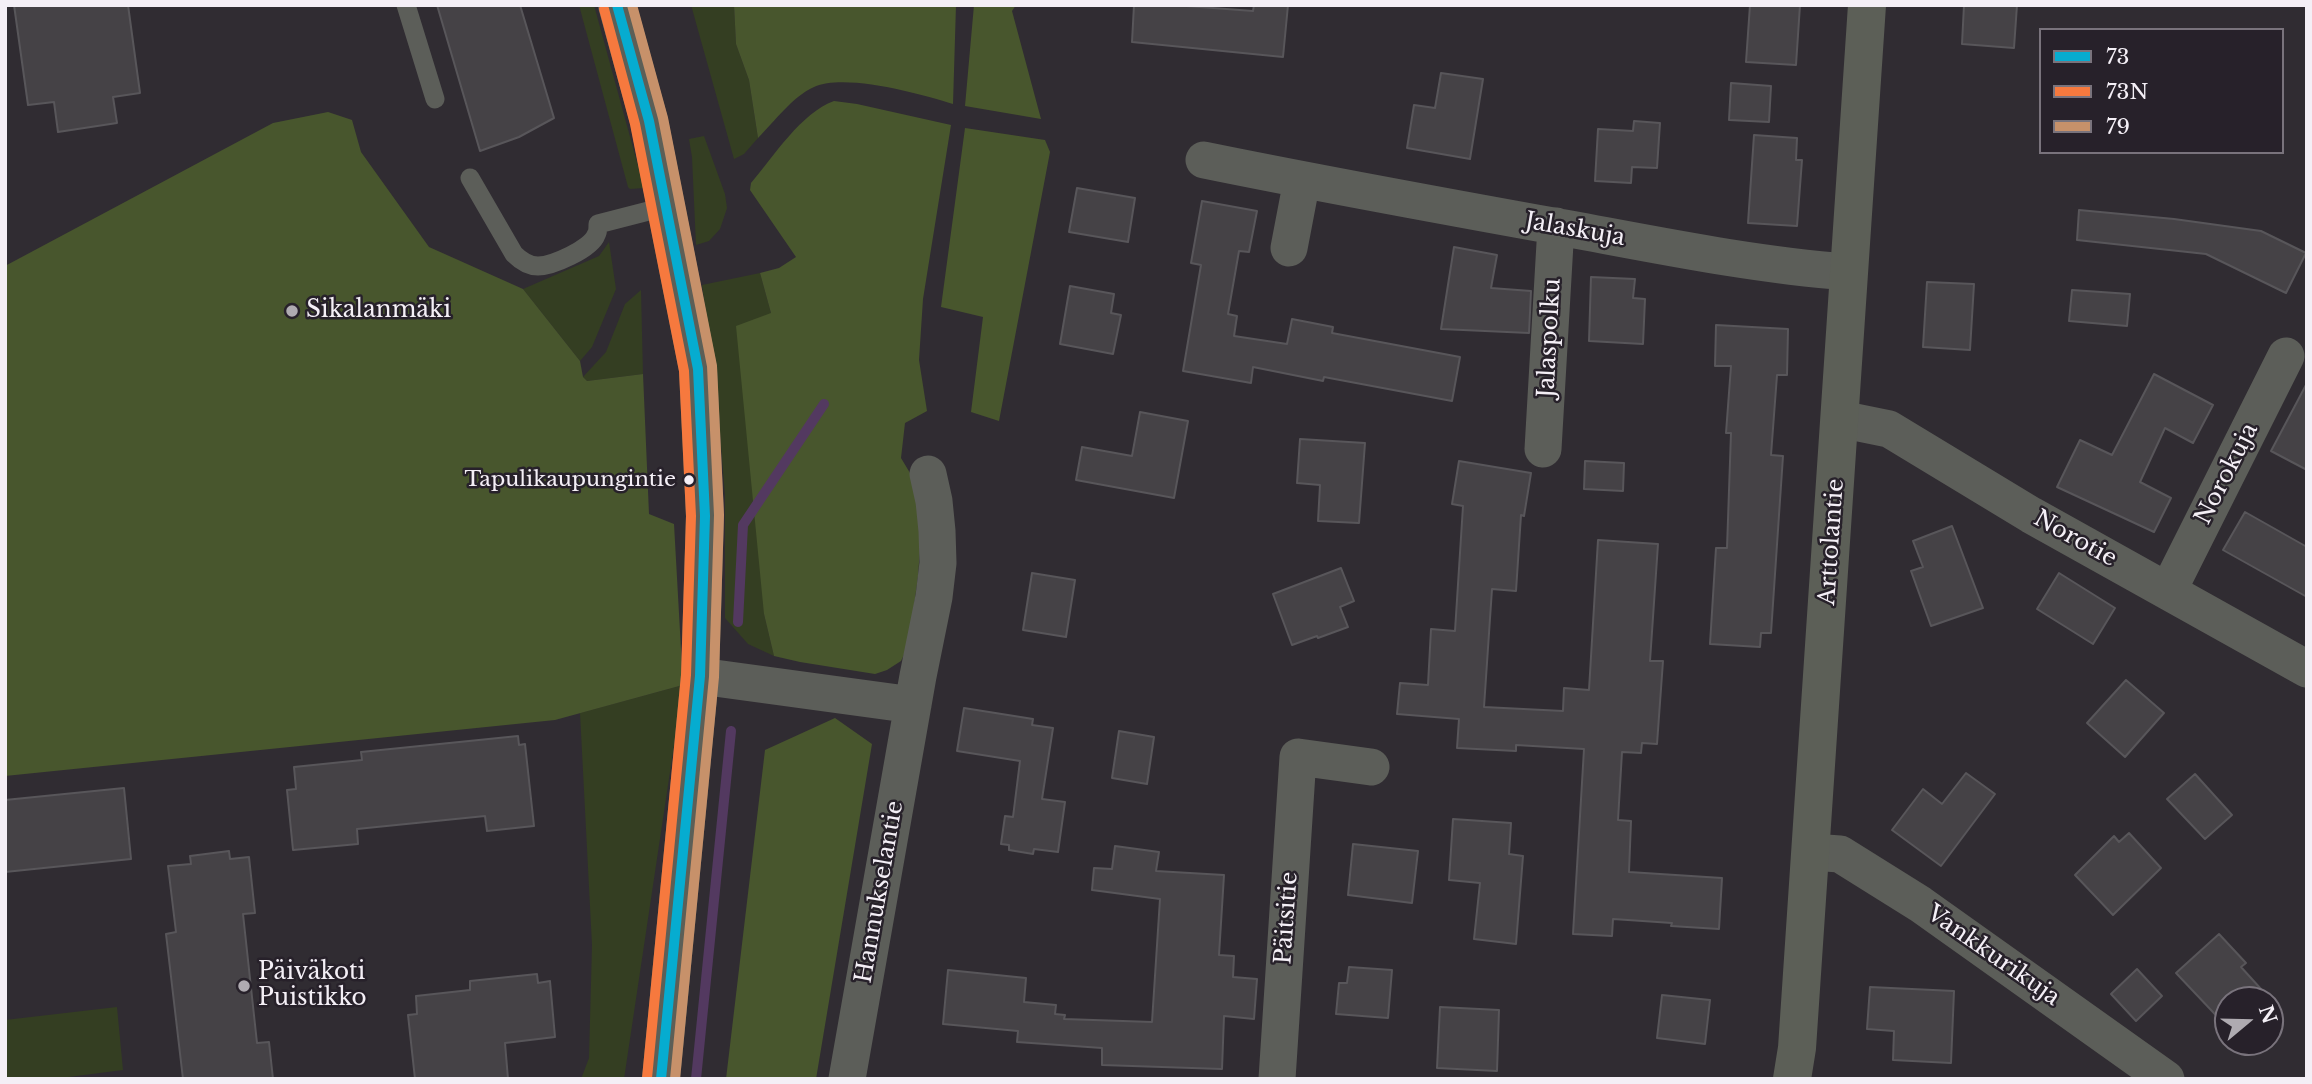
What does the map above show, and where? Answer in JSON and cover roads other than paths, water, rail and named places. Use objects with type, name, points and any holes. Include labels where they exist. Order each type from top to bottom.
[{"type":"main road","points":[[617,5],[649,121],[668,206],[698,369],[705,516],[700,676],[661,1079]]},
{"type":"main road","name":"Arttolantie","points":[[1792,1079],[1797,1048],[1811,852],[1867,5]]},
{"type":"street","name":"Jalaskuja","points":[[1204,160],[1556,226],[1794,267],[1849,272]]},
{"type":"street","points":[[1289,248],[1302,180]]},
{"type":"street","name":"Jalaspolku","points":[[1543,449],[1556,226]]},
{"type":"street","name":"Norokuja","points":[[2168,591],[2286,356]]},
{"type":"street","name":"Norotie","points":[[1840,419],[1889,429],[2031,514],[2307,668]]},
{"type":"street","name":"Hannukselantie","points":[[847,1079],[934,597],[937,563],[934,501],[928,474]]},
{"type":"street","points":[[700,676],[913,705]]},
{"type":"street","name":"Päitsitie","points":[[1277,1079],[1292,752],[1371,767]]},
{"type":"street","name":"Vankkurikuja","points":[[1811,852],[1840,854],[1856,863],[1920,904],[2166,1079]]},
{"type":"lane","points":[[406,5],[435,99]]},
{"type":"lane","points":[[470,178],[514,254],[521,261],[536,266],[548,265],[586,247],[596,237],[598,224],[668,206]]},
{"type":"waterway","points":[[738,622],[743,525],[824,404]]},
{"type":"waterway","points":[[696,1079],[731,731]]},
{"type":"place","name":"Sikalanmäki","points":[[292,311]]},
{"type":"place","name":"Tapulikaupungintie","points":[[689,480]]},
{"type":"place","name":"Päiväkoti Puistikko","points":[[244,986]]}]
